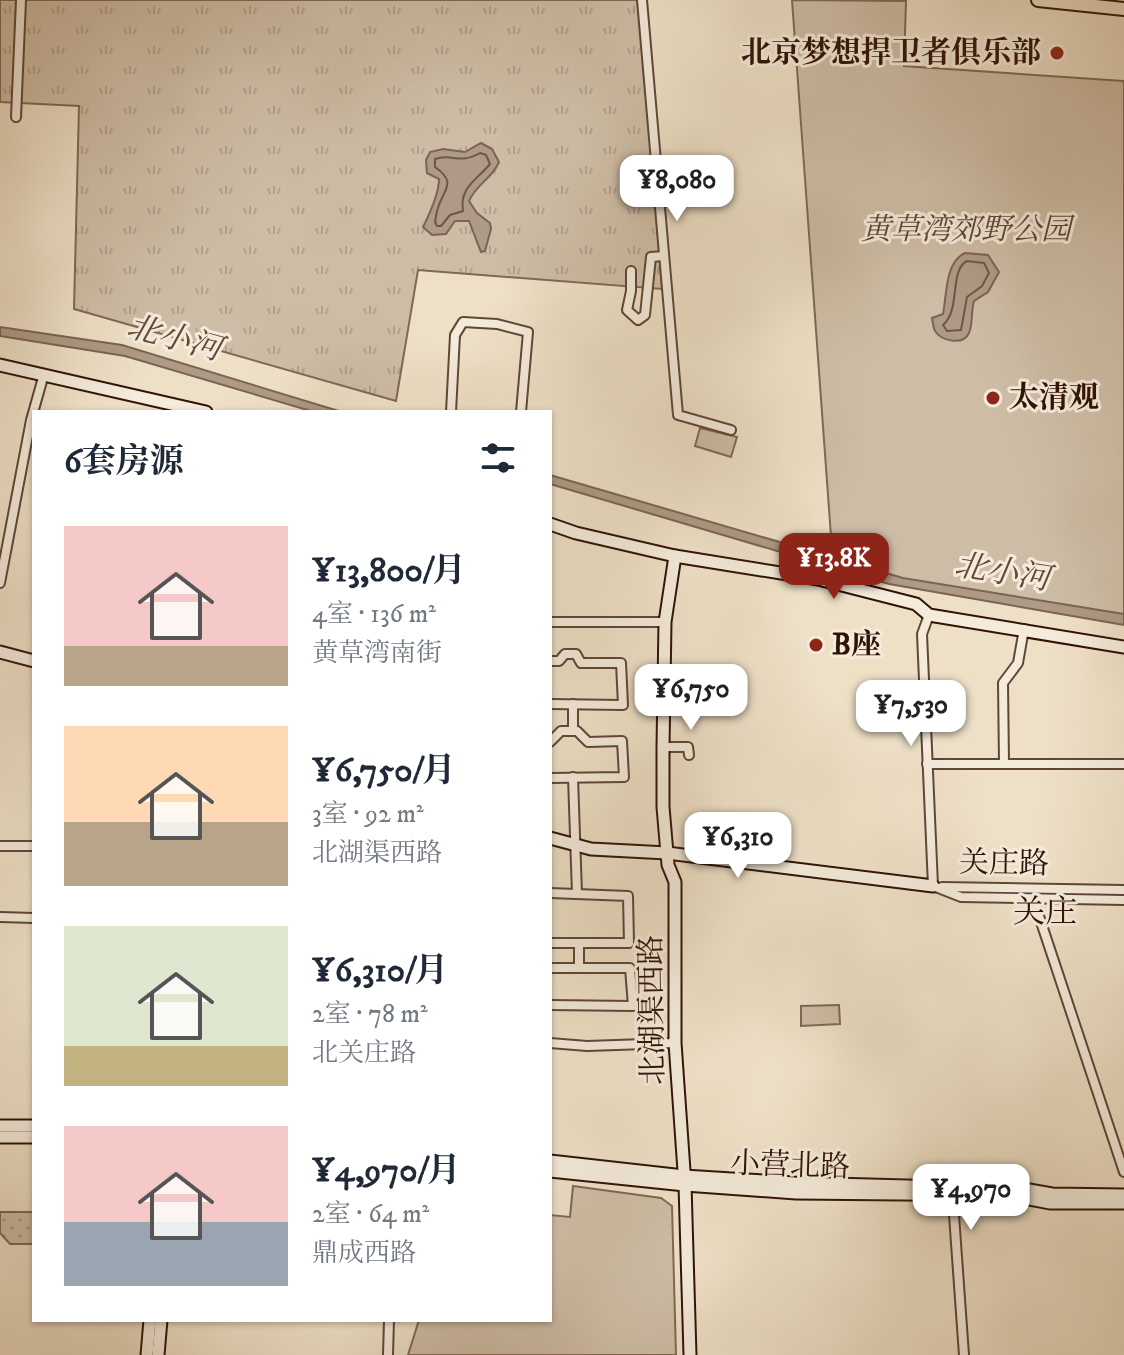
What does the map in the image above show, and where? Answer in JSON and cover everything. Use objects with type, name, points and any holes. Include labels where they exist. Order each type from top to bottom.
[{"type":"main road","points":[[1038,0],[1124,9]]},
{"type":"main road","points":[[1113,0],[1124,1]]},
{"type":"street","points":[[16,117],[21,0]]},
{"type":"street","points":[[642,0],[678,415],[731,430]]},
{"type":"street","points":[[631,271],[627,310],[638,320],[645,315],[651,257],[664,256]]},
{"type":"street","points":[[451,410],[455,335],[463,322],[497,324],[528,332],[521,410]]},
{"type":"street","points":[[0,365],[197,410]]},
{"type":"street","points":[[34,410],[44,374]]},
{"type":"street","points":[[0,583],[32,416]]},
{"type":"street","points":[[552,525],[675,556],[818,579],[916,604],[929,615],[1124,647]]},
{"type":"street","name":"北湖渠西路","points":[[675,556],[665,622],[663,807],[668,865],[675,882],[675,1043],[690,1355]]},
{"type":"street","points":[[552,838],[591,849],[667,853],[933,886],[922,634],[929,615]]},
{"type":"street","points":[[552,622],[665,622]]},
{"type":"street","points":[[1004,763],[1003,683],[1018,663],[1024,629]]},
{"type":"street","points":[[0,652],[32,660]]},
{"type":"street","points":[[552,661],[559,661],[565,654],[576,654],[581,663],[621,663],[623,705],[552,704]]},
{"type":"street","points":[[573,704],[573,731]]},
{"type":"street","points":[[552,740],[561,731],[577,731],[588,742],[622,741],[624,777],[552,778]]},
{"type":"street","points":[[663,747],[688,747],[689,755]]},
{"type":"street","points":[[927,764],[1124,764]]},
{"type":"street","points":[[573,777],[577,894]]},
{"type":"street","points":[[0,846],[32,846]]},
{"type":"street","name":"关庄路","points":[[933,886],[1124,890]]},
{"type":"street","name":"关庄路","points":[[933,886],[961,897],[1124,900]]},
{"type":"street","points":[[552,893],[628,896],[629,943],[552,943]]},
{"type":"street","points":[[1033,898],[1124,1172]]},
{"type":"street","points":[[0,917],[32,918]]},
{"type":"street","points":[[579,943],[579,968]]},
{"type":"street","points":[[552,968],[630,968],[633,1006],[552,1005]]},
{"type":"street","points":[[552,1043],[587,1046],[675,1043]]},
{"type":"street","points":[[0,1126],[32,1126]]},
{"type":"street","points":[[0,1137],[32,1137]]},
{"type":"street","name":"小营北路","points":[[552,1161],[684,1181]]},
{"type":"street","name":"小营北路","points":[[552,1171],[684,1181],[952,1191],[1008,1195],[1050,1203],[1124,1203]]},
{"type":"street","name":"小营北路","points":[[952,1191],[1013,1187],[1052,1194],[1124,1195]]},
{"type":"street","points":[[952,1191],[964,1355]]},
{"type":"street","points":[[147,1355],[150,1322]]},
{"type":"street","points":[[158,1355],[161,1322]]},
{"type":"street","points":[[388,1355],[389,1322]]},
{"type":"green space","points":[[0,0],[639,0],[662,289],[418,270],[396,401],[74,309],[79,106],[0,102]]},
{"type":"green space","name":"黄草湾郊野公园","points":[[792,0],[906,1],[904,66],[1124,81],[1124,616],[881,579],[833,564]]},
{"type":"green space","points":[[700,428],[737,437],[731,457],[695,446]]},
{"type":"green space","points":[[839,1005],[840,1024],[801,1026],[801,1006]]},
{"type":"green space","points":[[573,1186],[661,1198],[672,1206],[676,1355],[408,1355],[418,1322],[552,1322],[552,1215],[570,1217]]},
{"type":"green space","points":[[0,1212],[32,1212],[32,1244],[10,1244],[0,1233]]},
{"type":"water","points":[[481,143],[492,149],[499,162],[469,201],[477,213],[490,223],[485,251],[481,252],[469,221],[455,221],[446,234],[432,235],[423,227],[439,184],[439,179],[427,173],[426,160],[430,152],[443,149],[465,152]]},
{"type":"water","points":[[965,253],[988,255],[999,272],[988,292],[974,301],[969,333],[962,340],[952,341],[938,334],[932,318],[943,314],[950,271],[958,257]]},
{"type":"water","name":"北小河","points":[[0,327],[122,345],[335,410],[307,410],[125,356],[0,336]]},
{"type":"water","name":"北小河","points":[[552,476],[903,578],[1124,614],[1124,625],[889,584],[552,485]]},
{"type":"place","name":"北京梦想捍卫者俱乐部","points":[[1057,53]]},
{"type":"place","name":"太清观","points":[[993,398]]},
{"type":"place","name":"B座","points":[[816,645]]},
{"type":"district","name":"关庄","points":[[1045,913]]}]
